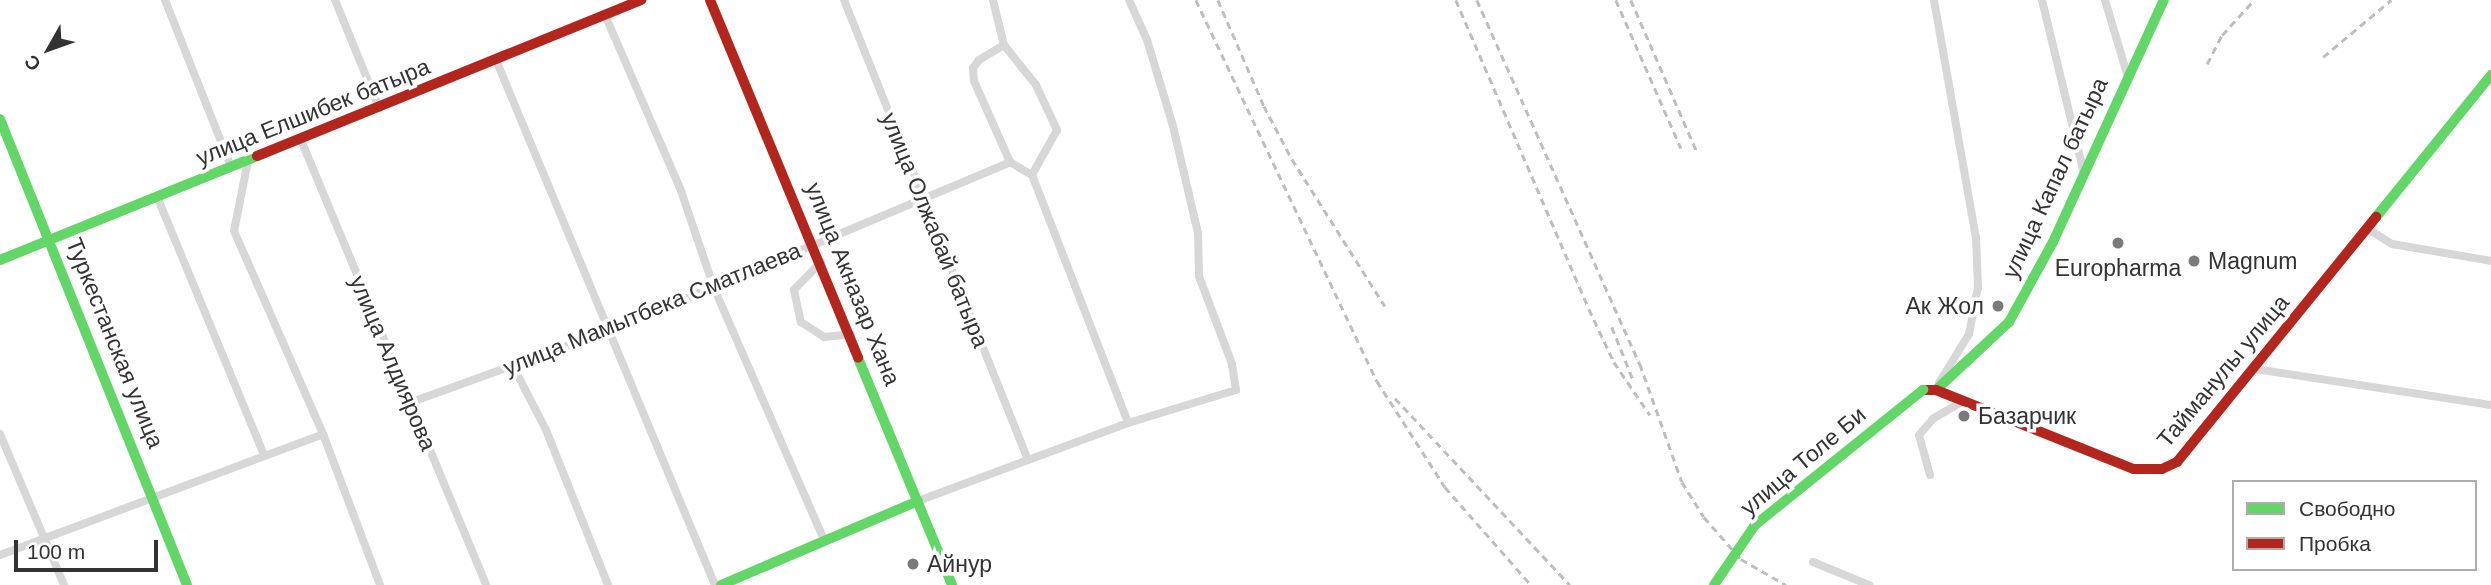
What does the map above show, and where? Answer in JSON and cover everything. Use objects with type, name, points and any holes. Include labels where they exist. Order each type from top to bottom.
[{"type":"street","points":[[165,0],[231,167]]},
{"type":"street","points":[[335,0],[379,108]]},
{"type":"street","name":"улица Елшибек батыра","points":[[0,260],[158,199],[642,0]]},
{"type":"street","name":"улица Акназар Хана","points":[[710,0],[815,243],[953,585]]},
{"type":"street","name":"улица Олжабай батыра","points":[[844,0],[1028,460]]},
{"type":"street","points":[[993,0],[1004,45],[1036,85],[1057,130],[1032,175]]},
{"type":"street","points":[[496,60],[718,585],[918,501],[1128,423],[1236,390],[1232,364],[1199,276],[1198,233],[1173,125],[1147,40],[1129,0]]},
{"type":"street","points":[[1934,0],[1976,237],[1978,287],[1969,334],[1936,390]]},
{"type":"street","points":[[2042,0],[2084,173]]},
{"type":"street","points":[[2105,0],[2127,74]]},
{"type":"street","name":"улица Капал батыра","points":[[1936,390],[2009,322],[2053,242],[2127,74],[2164,0]]},
{"type":"street","points":[[605,15],[681,191],[714,288],[824,540]]},
{"type":"street","points":[[1004,45],[973,68],[974,81],[1010,162],[1032,175],[1128,423]]},
{"type":"street","name":"Тайманулы улица","points":[[1936,390],[2120,465],[2148,472],[2177,462],[2491,75]]},
{"type":"street","name":"Туркестанская улица","points":[[0,119],[51,240],[187,585]]},
{"type":"street","name":"улица Алдиярова","points":[[301,140],[486,585]]},
{"type":"street","points":[[248,160],[233,231],[323,434],[380,585]]},
{"type":"street","name":"улица Мамытбека Сматлаева","points":[[409,402],[611,330],[1010,162]]},
{"type":"street","points":[[158,199],[264,455]]},
{"type":"street","points":[[2368,229],[2392,244],[2491,261]]},
{"type":"street","points":[[821,262],[794,290],[802,323],[824,337],[851,334]]},
{"type":"street","points":[[513,366],[546,430],[608,585]]},
{"type":"street","points":[[2255,369],[2491,405]]},
{"type":"street","name":"улица Толе Би","points":[[1714,585],[1755,525],[1923,390],[1936,390]]},
{"type":"street","points":[[1930,475],[1919,435],[1934,418],[1964,401]]},
{"type":"street","points":[[0,434],[64,585]]},
{"type":"street","points":[[0,555],[323,434]]},
{"type":"street","points":[[1813,562],[1869,585]]},
{"type":"railway","points":[[1196,0],[1377,381],[1445,487],[1531,585]]},
{"type":"railway","points":[[1218,0],[1264,106],[1292,159],[1385,306]]},
{"type":"railway","points":[[1456,0],[1589,309],[1614,362],[1650,415]]},
{"type":"railway","points":[[1477,0],[1640,364],[1682,482],[1704,517],[1741,559],[1786,585]]},
{"type":"railway","points":[[1616,0],[1681,148]]},
{"type":"railway","points":[[1631,0],[1697,152]]},
{"type":"railway","points":[[2207,64],[2222,35],[2254,0]]},
{"type":"railway","points":[[2323,57],[2391,0]]},
{"type":"railway","points":[[1612,327],[1634,382]]},
{"type":"railway","points":[[1395,398],[1570,585]]},
{"type":"traffic: fast","points":[[1936,390],[2009,322],[2053,242],[2164,0]]},
{"type":"traffic: fast","points":[[2376,217],[2491,75]]},
{"type":"traffic: fast","points":[[0,119],[187,585]]},
{"type":"traffic: fast","points":[[0,260],[257,156]]},
{"type":"traffic: fast","points":[[858,358],[952,585]]},
{"type":"traffic: fast","points":[[1714,585],[1755,525],[1923,390]]},
{"type":"traffic: fast","points":[[721,585],[918,501]]},
{"type":"traffic: jam","points":[[257,156],[642,0]]},
{"type":"traffic: jam","points":[[710,0],[858,358]]},
{"type":"traffic: jam","points":[[1923,390],[1936,390],[2134,469],[2162,469],[2177,462],[2376,217]]},
{"type":"place","name":"Europharma","points":[[2118,243]]},
{"type":"place","name":"Magnum","points":[[2194,261]]},
{"type":"place","name":"Ак Жол","points":[[1998,306]]},
{"type":"place","name":"Базарчик","points":[[1964,416]]},
{"type":"place","name":"Айнур","points":[[913,564]]}]
